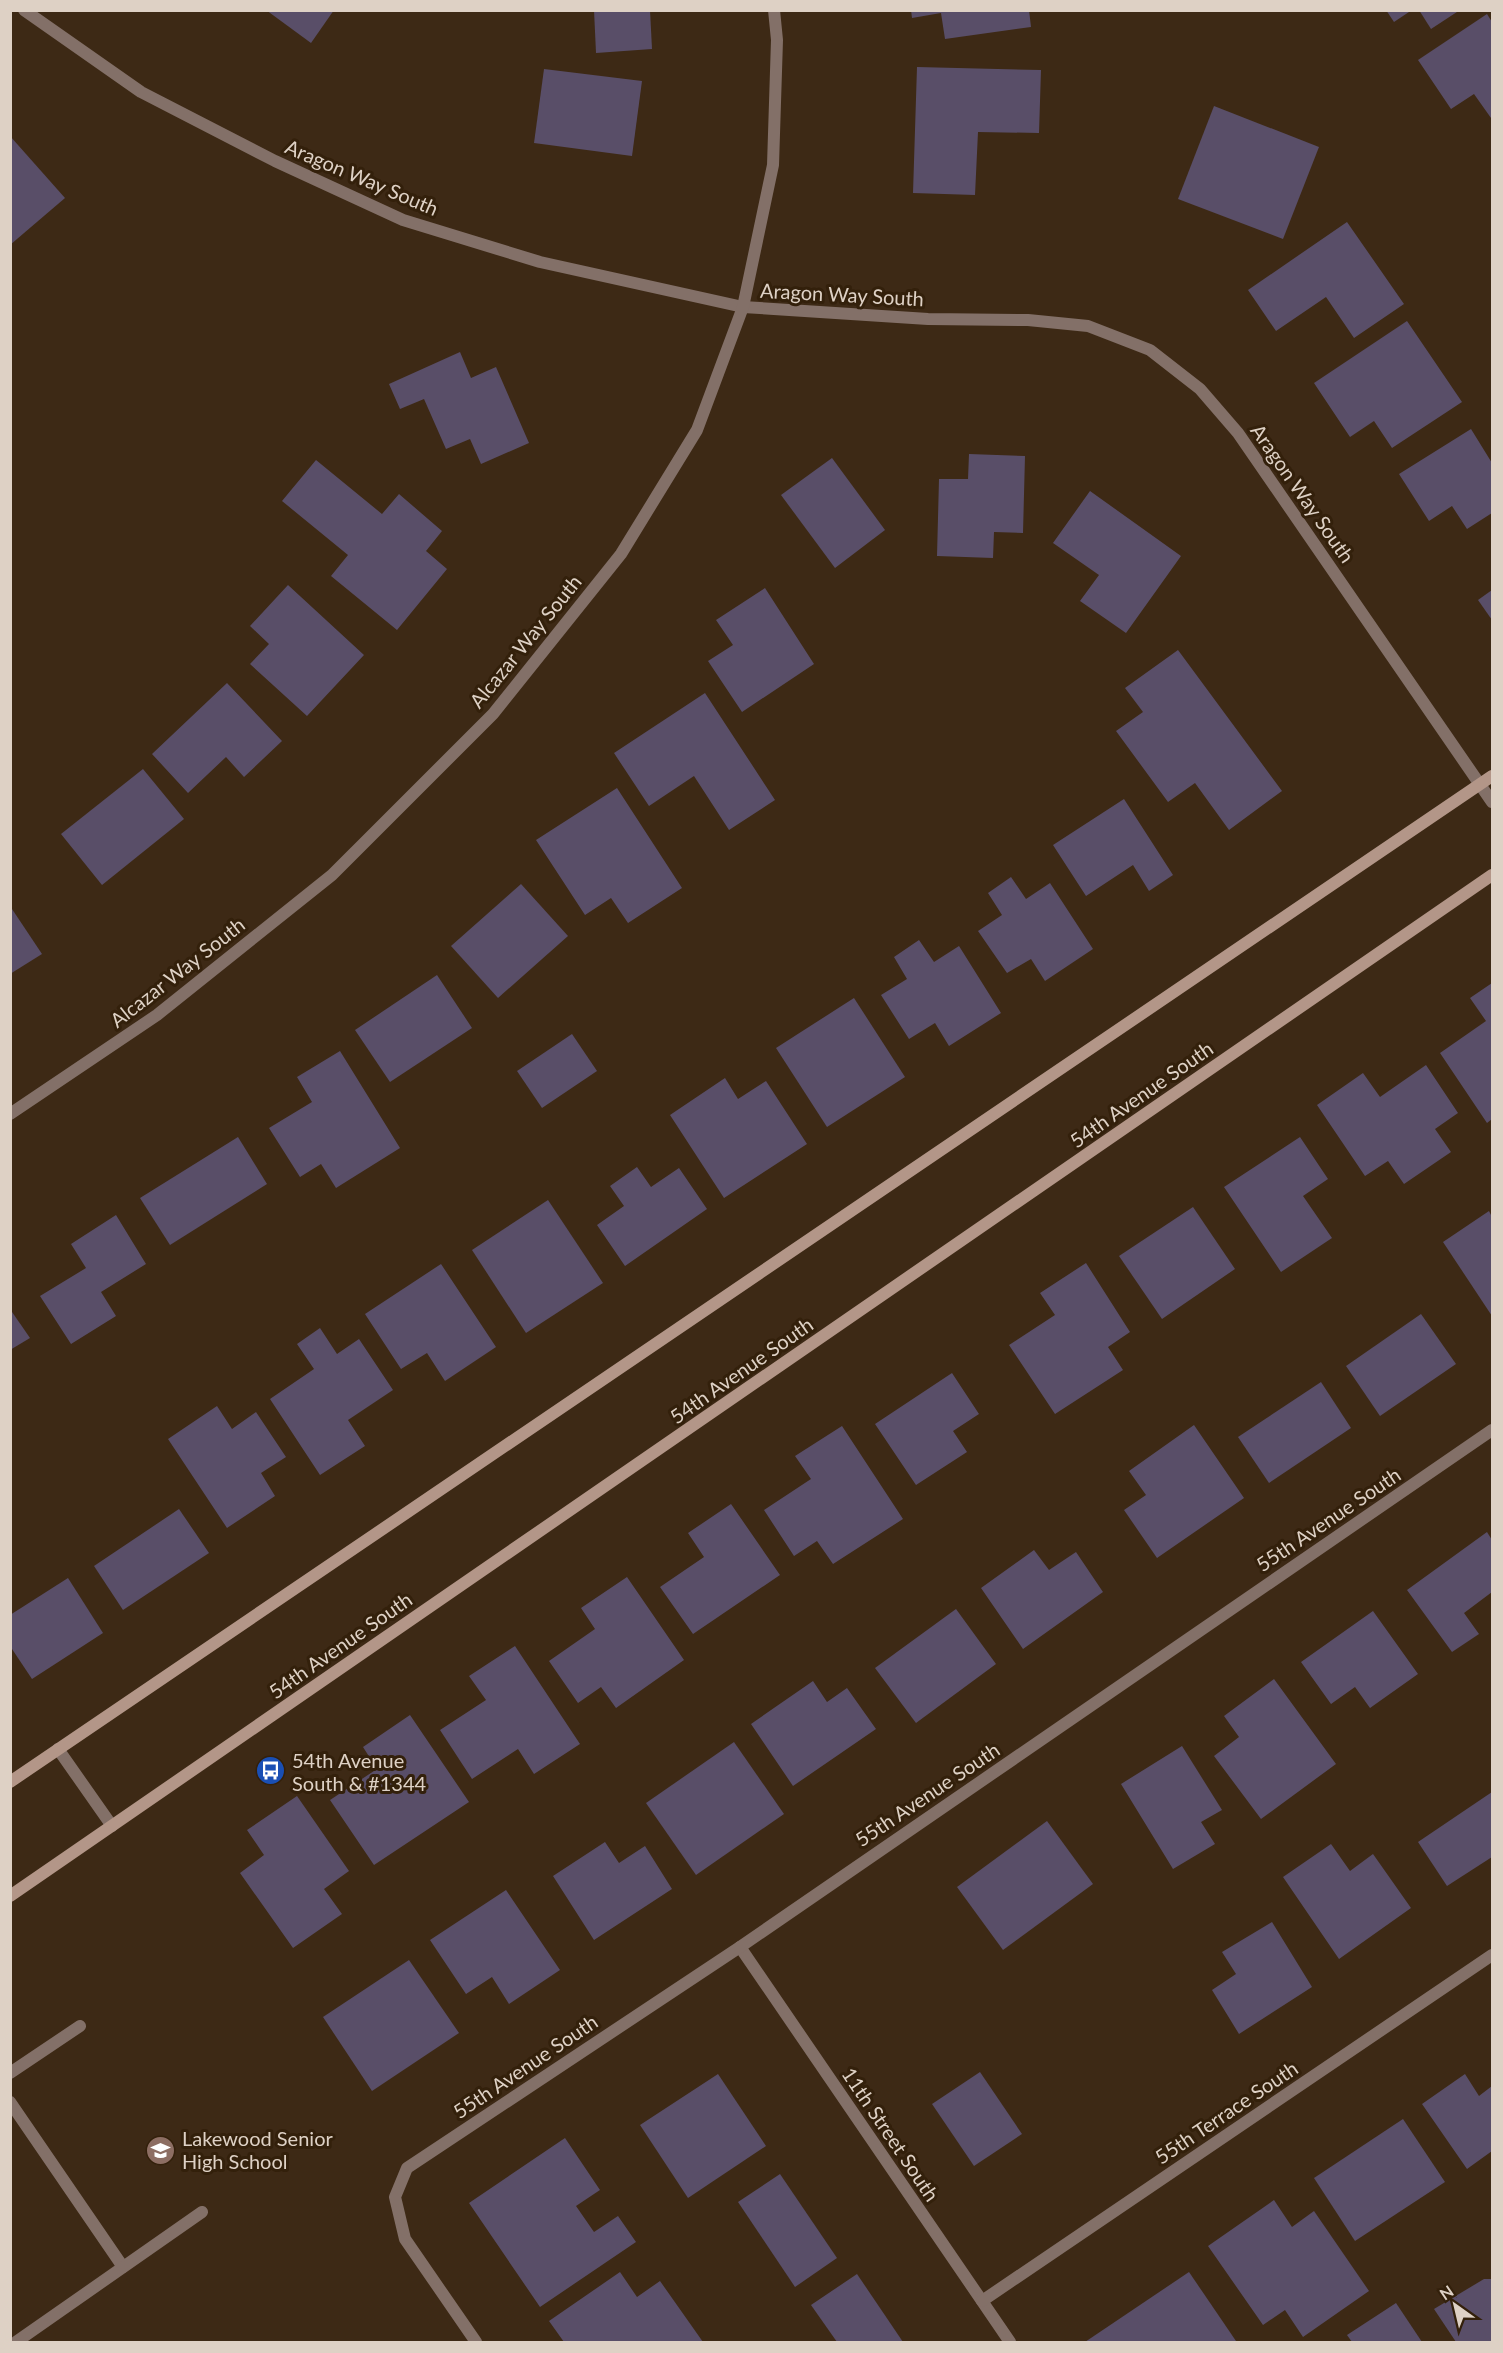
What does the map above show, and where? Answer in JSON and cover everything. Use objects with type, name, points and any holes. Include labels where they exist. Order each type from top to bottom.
[{"type":"main road","points":[[10,1782],[1492,776]]},
{"type":"main road","name":"54th Avenue South","points":[[10,1896],[1492,875]]},
{"type":"street","name":"Aragon Way South","points":[[24,10],[141,92],[275,161],[403,220],[540,262],[743,308],[928,319],[1028,320],[1088,326],[1150,350],[1200,389],[1238,433],[1492,802]]},
{"type":"street","name":"Alcazar Way South","points":[[10,1114],[157,1015],[332,875],[493,714],[621,554],[697,430],[743,308],[773,165],[777,40],[774,10]]},
{"type":"street","name":"55th Avenue South","points":[[476,2343],[405,2239],[395,2198],[407,2168],[740,1947],[1492,1430]]},
{"type":"street","points":[[58,1749],[112,1826]]},
{"type":"street","name":"11th Street South","points":[[740,1947],[1010,2343]]},
{"type":"street","name":"55th Terrace South","points":[[982,2301],[1492,1955]]},
{"type":"street","points":[[10,2073],[80,2026]]},
{"type":"street","points":[[10,2102],[123,2267]]},
{"type":"street","points":[[16,2343],[202,2212]]},
{"type":"building","points":[[266,10],[334,10],[311,43]]},
{"type":"building","points":[[594,10],[650,10],[652,49],[596,53]]},
{"type":"building","points":[[911,10],[1029,10],[1031,27],[945,39],[941,13],[912,18]]},
{"type":"building","points":[[1386,10],[1412,10],[1394,22]]},
{"type":"building","points":[[1419,10],[1460,10],[1431,29]]},
{"type":"building","points":[[1487,14],[1492,22],[1491,118],[1474,94],[1451,109],[1418,60]]},
{"type":"building","points":[[917,67],[1041,70],[1039,133],[978,132],[975,195],[913,193]]},
{"type":"building","points":[[544,69],[642,81],[632,156],[534,143]]},
{"type":"building","points":[[1214,106],[1319,147],[1283,239],[1178,199]]},
{"type":"building","points":[[10,136],[65,198],[10,245]]},
{"type":"building","points":[[1347,222],[1404,304],[1354,338],[1326,297],[1276,331],[1248,290]]},
{"type":"building","points":[[1407,321],[1462,402],[1392,448],[1374,421],[1350,437],[1314,383]]},
{"type":"building","points":[[460,352],[471,378],[496,367],[529,443],[481,464],[470,439],[446,449],[424,399],[400,409],[389,384]]},
{"type":"building","points":[[1471,429],[1492,463],[1492,513],[1467,529],[1452,506],[1429,521],[1399,474]]},
{"type":"building","points":[[969,454],[1025,456],[1023,533],[994,532],[993,558],[937,556],[939,479],[968,479]]},
{"type":"building","points":[[832,458],[885,530],[835,568],[781,495]]},
{"type":"building","points":[[316,460],[382,514],[399,494],[442,531],[426,551],[447,569],[397,630],[331,576],[348,555],[282,501]]},
{"type":"building","points":[[1090,491],[1181,556],[1126,633],[1080,601],[1099,575],[1053,543]]},
{"type":"building","points":[[288,585],[364,655],[307,716],[250,664],[269,644],[250,626]]},
{"type":"building","points":[[765,588],[814,664],[742,712],[708,661],[733,645],[716,620]]},
{"type":"building","points":[[1492,590],[1492,620],[1478,600]]},
{"type":"building","points":[[1178,650],[1282,791],[1229,830],[1195,783],[1168,802],[1116,731],[1143,712],[1125,688]]},
{"type":"building","points":[[227,683],[282,741],[244,777],[226,757],[188,793],[152,754]]},
{"type":"building","points":[[705,693],[775,800],[729,830],[694,776],[649,806],[614,753]]},
{"type":"building","points":[[143,769],[184,819],[102,885],[61,834]]},
{"type":"building","points":[[617,788],[682,888],[628,923],[611,898],[585,915],[536,840]]},
{"type":"building","points":[[1124,799],[1173,875],[1149,891],[1133,865],[1086,896],[1053,845]]},
{"type":"building","points":[[1011,877],[1026,899],[1050,883],[1093,949],[1045,981],[1031,959],[1007,973],[978,931],[1002,915],[988,893]]},
{"type":"building","points":[[521,884],[568,936],[498,998],[451,946]]},
{"type":"building","points":[[10,906],[42,954],[10,974]]},
{"type":"building","points":[[919,940],[934,962],[959,946],[1001,1013],[949,1046],[935,1023],[909,1039],[881,995],[907,979],[894,957]]},
{"type":"building","points":[[437,975],[472,1028],[390,1082],[355,1030]]},
{"type":"building","points":[[1492,983],[1492,1119],[1487,1123],[1440,1053],[1486,1021],[1470,998]]},
{"type":"building","points":[[854,998],[905,1077],[827,1127],[776,1048]]},
{"type":"building","points":[[572,1034],[597,1071],[542,1108],[517,1071]]},
{"type":"building","points":[[340,1051],[400,1148],[336,1188],[321,1164],[300,1177],[269,1128],[312,1102],[297,1077]]},
{"type":"building","points":[[1426,1065],[1458,1113],[1435,1129],[1451,1152],[1404,1184],[1388,1161],[1365,1176],[1317,1105],[1363,1073],[1380,1097]]},
{"type":"building","points":[[725,1078],[738,1099],[766,1081],[807,1144],[724,1198],[670,1115]]},
{"type":"building","points":[[238,1137],[267,1184],[170,1245],[140,1198]]},
{"type":"building","points":[[1300,1137],[1328,1179],[1303,1196],[1332,1238],[1281,1272],[1224,1187]]},
{"type":"building","points":[[637,1167],[651,1187],[679,1168],[707,1209],[625,1266],[597,1225],[624,1206],[610,1186]]},
{"type":"building","points":[[548,1200],[603,1283],[526,1333],[472,1250]]},
{"type":"building","points":[[1193,1207],[1235,1269],[1162,1319],[1119,1256]]},
{"type":"building","points":[[1489,1211],[1492,1217],[1492,1316],[1443,1242]]},
{"type":"building","points":[[116,1215],[146,1264],[101,1292],[116,1316],[71,1344],[40,1296],[86,1268],[71,1244]]},
{"type":"building","points":[[1086,1263],[1130,1332],[1108,1347],[1123,1370],[1055,1414],[1009,1345],[1055,1315],[1040,1293]]},
{"type":"building","points":[[441,1264],[496,1347],[445,1381],[427,1353],[401,1369],[365,1314]]},
{"type":"building","points":[[10,1309],[30,1338],[10,1350]]},
{"type":"building","points":[[1421,1314],[1456,1364],[1380,1416],[1346,1366]]},
{"type":"building","points":[[320,1328],[337,1354],[359,1339],[393,1390],[348,1420],[365,1446],[320,1475],[270,1399],[314,1369],[297,1344]]},
{"type":"building","points":[[952,1373],[979,1414],[953,1431],[967,1452],[916,1485],[875,1424]]},
{"type":"building","points":[[1321,1382],[1351,1428],[1269,1483],[1238,1437]]},
{"type":"building","points":[[217,1406],[232,1429],[256,1412],[286,1457],[261,1473],[275,1496],[227,1528],[168,1439]]},
{"type":"building","points":[[1194,1425],[1244,1498],[1157,1558],[1124,1510],[1146,1495],[1129,1471]]},
{"type":"building","points":[[842,1426],[903,1519],[833,1564],[817,1541],[794,1556],[764,1510],[811,1479],[795,1456]]},
{"type":"building","points":[[731,1504],[780,1575],[693,1634],[660,1587],[704,1557],[688,1533]]},
{"type":"building","points":[[179,1509],[209,1553],[123,1610],[94,1566]]},
{"type":"building","points":[[1487,1532],[1492,1540],[1492,1592],[1464,1613],[1479,1634],[1452,1652],[1407,1590]]},
{"type":"building","points":[[1034,1550],[1049,1570],[1076,1552],[1103,1592],[1023,1649],[981,1588]]},
{"type":"building","points":[[627,1577],[684,1660],[616,1708],[601,1687],[578,1703],[549,1661],[595,1629],[581,1608]]},
{"type":"building","points":[[68,1578],[103,1633],[32,1679],[10,1646],[10,1615]]},
{"type":"building","points":[[956,1609],[996,1664],[916,1723],[875,1668]]},
{"type":"building","points":[[1373,1611],[1418,1674],[1370,1708],[1355,1687],[1331,1704],[1301,1662]]},
{"type":"building","points":[[515,1646],[580,1744],[534,1774],[518,1749],[472,1779],[440,1730],[486,1700],[469,1676]]},
{"type":"building","points":[[1274,1679],[1336,1764],[1261,1819],[1214,1756],[1239,1737],[1224,1716]]},
{"type":"building","points":[[813,1681],[827,1702],[847,1688],[876,1729],[793,1786],[751,1724]]},
{"type":"building","points":[[410,1715],[469,1802],[374,1865],[330,1800],[377,1769],[363,1747]]},
{"type":"building","points":[[734,1742],[784,1814],[696,1875],[646,1803]]},
{"type":"building","points":[[1182,1746],[1222,1810],[1201,1822],[1215,1844],[1173,1869],[1121,1784]]},
{"type":"building","points":[[1492,1792],[1492,1857],[1447,1886],[1418,1842]]},
{"type":"building","points":[[297,1796],[349,1871],[324,1889],[342,1914],[293,1948],[240,1873],[264,1855],[247,1830]]},
{"type":"building","points":[[1047,1821],[1093,1884],[1003,1950],[957,1887]]},
{"type":"building","points":[[605,1842],[619,1863],[645,1846],[672,1889],[594,1940],[553,1876]]},
{"type":"building","points":[[1331,1844],[1350,1871],[1373,1854],[1411,1908],[1339,1959],[1283,1877]]},
{"type":"building","points":[[506,1890],[560,1970],[509,2004],[492,1977],[466,1994],[430,1940]]},
{"type":"building","points":[[1272,1922],[1312,1987],[1239,2034],[1212,1990],[1236,1974],[1222,1952]]},
{"type":"building","points":[[409,1960],[459,2033],[372,2091],[323,2017]]},
{"type":"building","points":[[980,2072],[1022,2134],[974,2166],[932,2104]]},
{"type":"building","points":[[718,2074],[766,2146],[688,2198],[640,2125]]},
{"type":"building","points":[[1465,2074],[1479,2096],[1492,2086],[1492,2151],[1467,2169],[1422,2104]]},
{"type":"building","points":[[1403,2119],[1445,2182],[1355,2241],[1314,2178]]},
{"type":"building","points":[[565,2138],[600,2190],[576,2206],[594,2232],[618,2216],[636,2242],[540,2307],[469,2203]]},
{"type":"building","points":[[780,2174],[837,2258],[795,2287],[738,2202]]},
{"type":"building","points":[[1274,2200],[1292,2227],[1314,2211],[1369,2291],[1303,2337],[1285,2310],[1263,2325],[1208,2246]]},
{"type":"building","points":[[620,2272],[637,2297],[660,2281],[703,2342],[564,2342],[549,2321]]},
{"type":"building","points":[[1189,2272],[1236,2341],[1085,2342]]},
{"type":"building","points":[[857,2274],[903,2342],[837,2342],[811,2305]]},
{"type":"building","points":[[1484,2279],[1492,2279],[1492,2342],[1456,2342],[1434,2309]]},
{"type":"building","points":[[1396,2303],[1422,2342],[1352,2342],[1347,2335]]},
{"type":"place","name":"54th Avenue South & #1344","points":[[271,1771]]},
{"type":"place","name":"Lakewood Senior High School","points":[[161,2150]]}]
